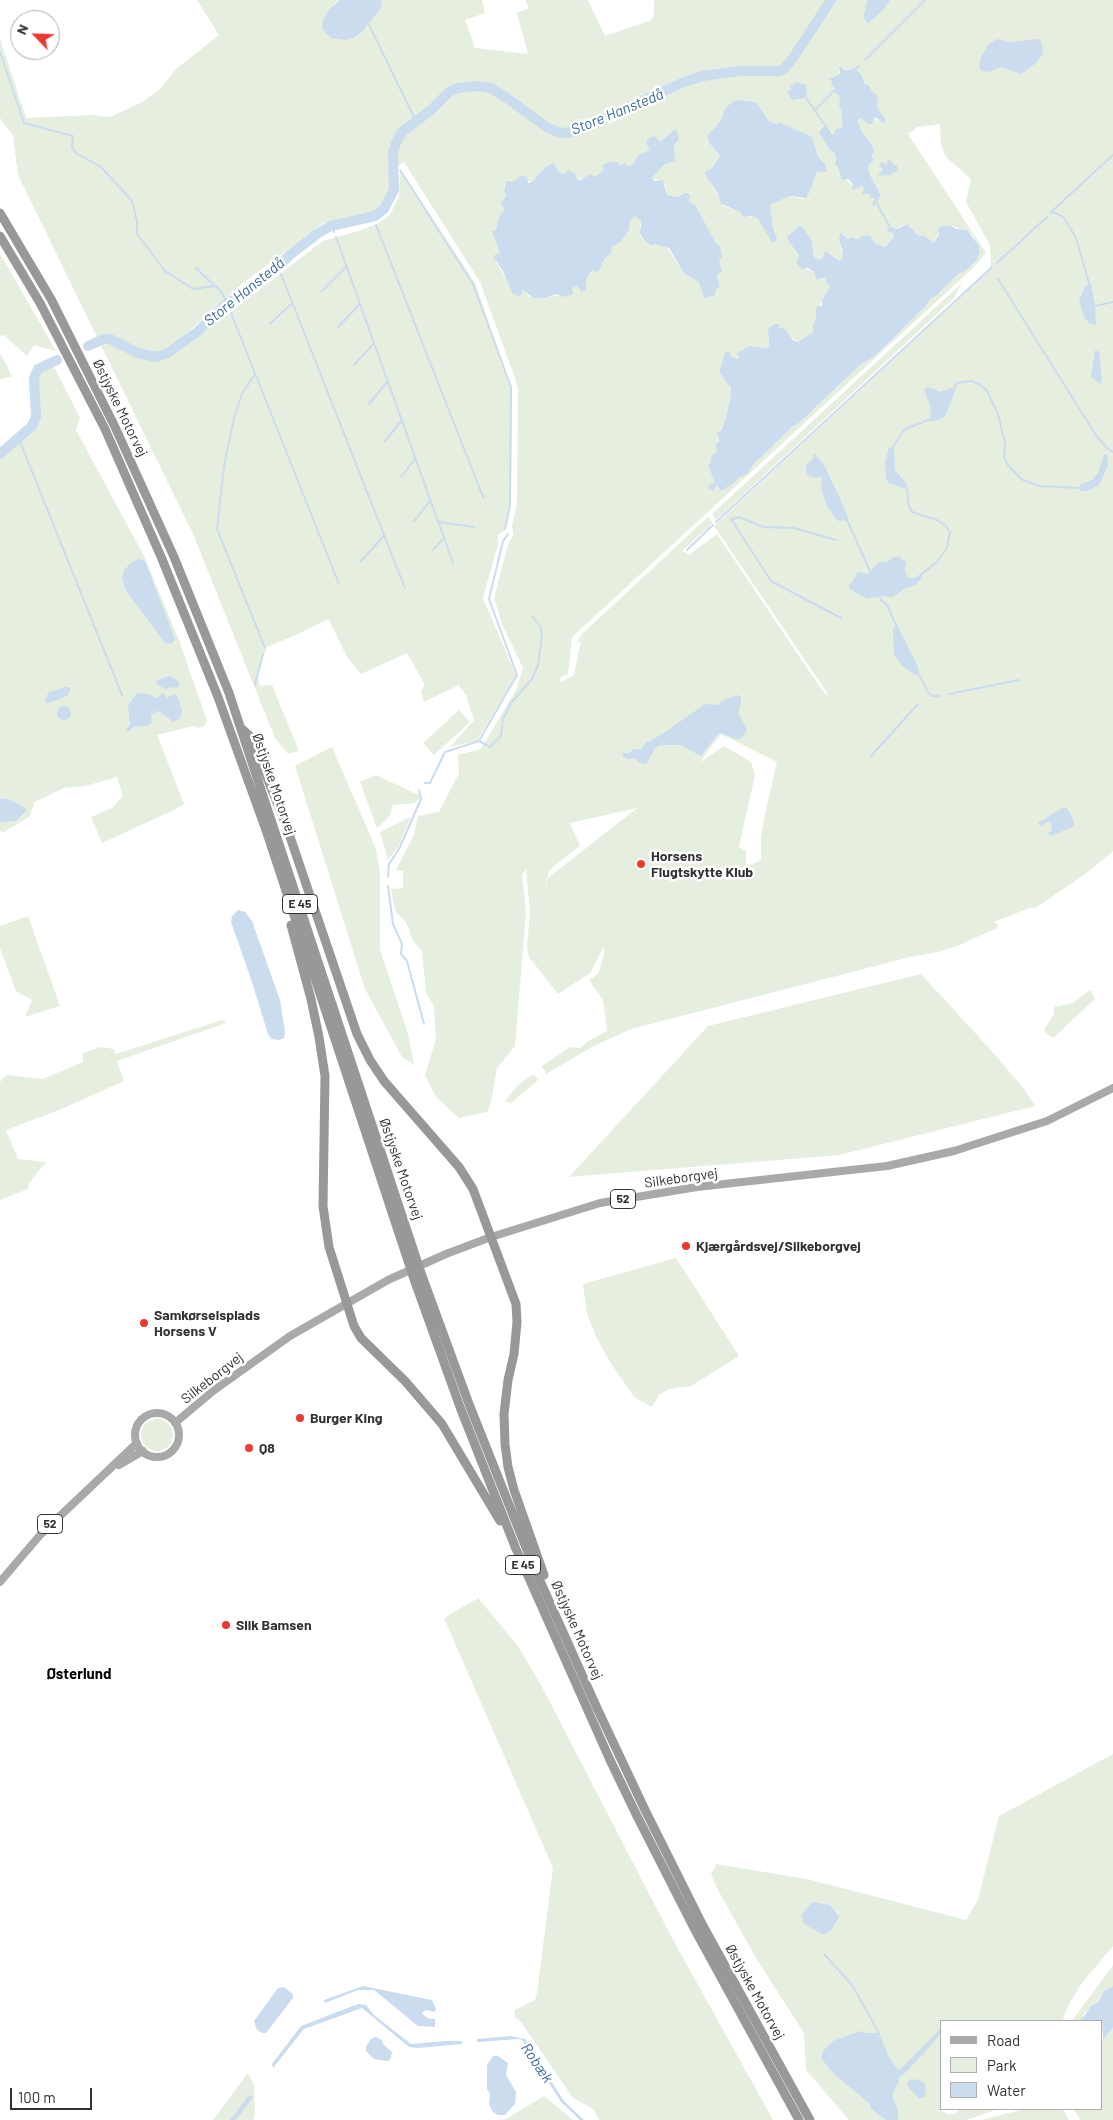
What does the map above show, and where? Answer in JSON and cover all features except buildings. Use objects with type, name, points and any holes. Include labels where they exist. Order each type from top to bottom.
[{"type":"highway","name":"Østjyske Motorvej","points":[[0,213],[51,299],[115,427],[174,557],[240,727],[430,1298],[501,1488],[554,1614],[688,1898],[810,2120]]},
{"type":"highway","name":"Østjyske Motorvej","points":[[0,236],[40,303],[105,429],[162,559],[218,697],[267,833],[415,1282],[460,1407],[526,1571],[637,1816],[694,1928],[799,2120]]},
{"type":"highway","points":[[240,727],[250,736],[285,822],[356,1034],[384,1081],[459,1167],[472,1189],[516,1304],[517,1322],[514,1354],[508,1380],[504,1414],[508,1467],[520,1512],[548,1586],[554,1614]]},
{"type":"highway","points":[[267,833],[319,1037],[325,1076],[322,1162],[323,1206],[329,1247],[354,1326],[361,1338],[405,1381],[442,1424],[497,1515],[510,1546],[526,1571]]},
{"type":"main road","name":"Silkeborgvej","points":[[176,1423],[213,1391],[258,1357],[290,1336],[388,1280],[490,1237],[600,1203],[697,1187],[886,1166],[954,1151],[1047,1121],[1113,1088]]},
{"type":"main road","points":[[159,1414],[168,1417],[176,1423],[179,1434],[172,1451],[158,1457],[147,1454],[137,1443],[136,1432],[145,1417],[159,1414]]},
{"type":"main road","name":"52","points":[[0,1582],[41,1534],[137,1443]]},
{"type":"main road","name":"52","points":[[107,1472],[143,1451]]},
{"type":"green space","points":[[197,0],[339,0],[329,9],[323,20],[363,31],[381,8],[382,0],[482,0],[485,13],[465,20],[475,48],[528,54],[517,13],[529,8],[525,0],[588,0],[605,36],[652,20],[654,0],[867,0],[866,6],[871,22],[890,0],[1113,0],[1113,851],[1088,872],[1034,909],[1032,907],[994,922],[997,924],[997,928],[957,946],[631,1029],[592,1047],[546,1074],[542,1066],[570,1047],[580,1048],[607,1031],[603,1000],[589,980],[598,974],[604,955],[604,946],[590,973],[558,994],[529,957],[527,948],[530,912],[526,869],[522,875],[526,912],[515,1046],[497,1068],[491,1102],[487,1112],[459,1118],[436,1097],[425,1075],[436,1039],[434,1007],[426,993],[422,951],[413,941],[406,922],[395,911],[391,889],[403,888],[403,871],[396,870],[414,835],[418,816],[439,812],[459,773],[458,755],[481,749],[516,690],[523,668],[502,624],[494,598],[508,544],[513,536],[512,525],[517,504],[518,389],[480,282],[404,162],[395,168],[395,193],[392,205],[379,217],[373,212],[322,224],[242,284],[170,348],[173,356],[323,241],[362,230],[379,223],[390,215],[399,196],[400,169],[475,283],[512,389],[511,505],[506,529],[498,535],[498,544],[483,598],[516,675],[477,741],[450,747],[474,720],[466,695],[459,685],[424,702],[421,691],[425,685],[407,653],[361,674],[347,657],[329,620],[326,620],[267,647],[257,673],[260,686],[272,685],[299,751],[288,754],[275,738],[193,534],[18,175],[13,136],[0,118],[0,39],[26,118],[93,115],[110,117],[144,101],[161,88],[176,69],[219,35]],"holes":[[[840,69],[856,70],[872,92],[880,114],[878,121],[873,117],[867,124],[861,118],[858,121],[862,132],[870,142],[873,153],[871,163],[868,164],[869,173],[881,194],[874,201],[862,186],[856,188],[839,173],[838,167],[835,164],[834,152],[830,150],[821,136],[822,130],[827,129],[834,134],[843,125],[842,111],[839,106],[841,102],[840,96],[831,84],[834,82],[829,79],[838,75]],[[737,100],[756,102],[769,121],[776,124],[779,122],[807,136],[819,160],[826,165],[827,172],[818,172],[816,174],[803,199],[790,196],[770,205],[773,228],[776,235],[758,219],[752,216],[748,217],[723,206],[705,172],[712,168],[720,156],[709,143],[712,130],[723,119],[723,113]],[[940,124],[941,145],[946,157],[971,179],[966,202],[990,245],[991,269],[714,526],[828,694],[826,695],[811,674],[717,534],[689,555],[682,551],[713,523],[708,517],[582,634],[576,643],[581,641],[574,675],[561,682],[560,678],[568,674],[572,637],[974,267],[986,253],[908,134],[918,127]],[[671,133],[675,161],[664,165],[652,178],[665,183],[667,195],[677,197],[681,194],[689,195],[689,202],[697,208],[717,242],[719,264],[722,270],[717,275],[720,284],[716,289],[684,273],[666,246],[654,244],[650,246],[640,235],[641,221],[635,216],[630,220],[627,233],[612,245],[598,273],[593,270],[579,290],[576,286],[573,286],[560,295],[541,298],[530,297],[523,290],[522,292],[509,283],[496,262],[500,251],[493,231],[496,230],[498,219],[504,210],[500,201],[503,201],[506,196],[504,186],[511,180],[532,182],[545,167],[556,166],[559,172],[577,179],[595,177],[618,162],[620,165],[625,163],[628,166],[633,164],[642,154],[649,153],[650,150],[646,143],[659,141]],[[902,225],[910,227],[919,236],[925,236],[934,243],[941,227],[950,225],[972,234],[980,252],[977,260],[958,274],[936,296],[930,299],[925,307],[875,356],[860,365],[798,424],[792,427],[753,465],[747,474],[738,477],[721,491],[715,486],[715,480],[708,466],[717,452],[718,435],[726,417],[731,394],[731,386],[728,385],[719,372],[723,358],[731,356],[737,359],[739,358],[737,354],[750,346],[766,348],[769,346],[768,336],[778,327],[798,342],[813,332],[822,300],[831,286],[826,277],[819,280],[815,273],[798,265],[796,262],[799,257],[787,239],[788,236],[796,228],[804,229],[813,245],[814,257],[821,260],[828,252],[839,261],[842,260],[843,252],[841,251],[840,237],[843,233],[849,240],[851,237],[858,239],[872,238],[875,243],[885,247],[894,237],[891,233],[893,228],[897,229]],[[721,734],[777,762],[761,837],[761,860],[746,867],[746,851],[739,847],[755,775],[751,762],[724,746],[699,763]],[[637,808],[548,878],[543,900],[549,870],[580,846],[570,823]]]},
{"type":"green space","points":[[0,254],[56,351],[34,345],[27,356],[4,335],[0,336]]},
{"type":"green space","points":[[962,283],[954,298],[716,520],[712,514]]},
{"type":"green space","points":[[0,353],[7,366],[12,377],[0,379]]},
{"type":"green space","points":[[53,365],[80,418],[76,430],[145,558],[179,640],[207,721],[204,726],[199,728],[193,726],[157,735],[184,804],[102,843],[91,817],[112,808],[123,796],[117,777],[85,786],[64,788],[35,802],[29,817],[4,832],[0,831],[0,823],[16,821],[26,813],[9,799],[0,798],[0,455],[34,426],[38,405],[36,389],[38,375]],"holes":[[[142,693],[157,698],[160,695],[167,698],[170,720],[158,711],[126,731]]]},
{"type":"green space","points":[[459,710],[470,722],[434,755],[423,743]]},
{"type":"green space","points":[[332,747],[376,849],[380,873],[380,950],[408,1034],[414,1065],[402,1057],[365,989],[295,766]]},
{"type":"green space","points":[[376,775],[421,796],[415,803],[393,805],[389,817],[377,828],[360,782]]},
{"type":"green space","points":[[411,817],[397,849],[388,860],[380,832]]},
{"type":"green space","points":[[28,916],[60,1006],[25,1017],[32,1000],[16,991],[0,948],[0,926]]},
{"type":"green space","points":[[921,974],[989,1048],[1024,1089],[1035,1106],[839,1155],[569,1177],[708,1026]]},
{"type":"green space","points":[[1090,990],[1095,999],[1053,1038],[1048,1035],[1044,1030],[1054,1014],[1054,1007],[1073,1003]]},
{"type":"green space","points":[[222,1020],[226,1023],[117,1061],[124,1081],[59,1110],[6,1130],[18,1159],[46,1162],[29,1183],[28,1189],[0,1200],[0,1082],[6,1075],[43,1079],[83,1062],[83,1053],[100,1047],[114,1049],[116,1054]]},
{"type":"green space","points":[[534,1074],[538,1080],[511,1103],[505,1101],[518,1085]]},
{"type":"green space","points":[[676,1258],[739,1356],[691,1386],[669,1389],[659,1395],[652,1407],[634,1397],[597,1339],[587,1314],[583,1284]]},
{"type":"green space","points":[[157,1419],[169,1423],[173,1435],[169,1447],[157,1451],[145,1447],[141,1435],[145,1423]]},
{"type":"green space","points":[[478,1598],[518,1646],[541,1685],[673,1940],[773,2120],[599,2120],[593,2109],[573,2098],[521,2022],[515,2017],[515,2010],[535,2000],[537,1993],[553,1868],[444,1618]]},
{"type":"green space","points":[[1113,1754],[1113,1946],[1082,1983],[1070,2002],[1062,2020],[940,2020],[940,2110],[947,2114],[954,2114],[959,2110],[995,2110],[967,2120],[849,2120],[806,2070],[804,2033],[756,1958],[711,1874],[716,1864],[807,1879],[966,1920],[978,1900],[999,1816]],"holes":[[[812,1902],[836,1924],[816,1931],[804,1923],[801,1915]]]},
{"type":"green space","points":[[1113,1965],[1113,1986],[1104,1991],[1098,2003],[1085,2012],[1081,2020],[1073,2020]]},
{"type":"green space","points":[[1113,2028],[1113,2120],[1080,2120],[1075,2110],[1103,2110],[1103,2039]]},
{"type":"green space","points":[[248,2073],[254,2085],[255,2115],[253,2120],[213,2120]]},
{"type":"green space","points":[[544,2096],[573,2120],[504,2120]]},
{"type":"green space","points":[[1020,2110],[1064,2110],[1069,2120],[982,2120]]},
{"type":"water","points":[[340,0],[382,0],[381,8],[363,31],[354,38],[345,40],[331,38],[322,29],[323,20],[329,9]]},
{"type":"water","points":[[867,0],[890,0],[883,10],[869,23],[866,22],[864,16]]},
{"type":"water","points":[[997,39],[1010,42],[1039,39],[1042,42],[1043,53],[1036,63],[1021,74],[1000,67],[989,72],[982,71],[979,68],[981,57],[989,44]]},
{"type":"water","points":[[839,66],[844,70],[855,69],[861,74],[865,84],[870,86],[871,91],[876,94],[878,99],[877,105],[885,118],[885,123],[874,117],[872,124],[867,124],[861,118],[858,121],[862,132],[874,151],[873,161],[868,165],[869,173],[881,195],[874,206],[872,205],[874,199],[869,194],[862,194],[864,188],[862,186],[852,190],[853,184],[848,179],[843,180],[841,178],[838,167],[835,164],[834,152],[830,150],[819,133],[824,126],[827,127],[830,133],[834,134],[837,127],[840,129],[843,125],[842,111],[839,106],[840,96],[835,93],[835,89],[831,84],[833,82],[828,79],[840,73]]},
{"type":"water","points":[[796,82],[806,85],[807,95],[804,98],[792,100],[787,92],[791,89],[790,86]]},
{"type":"water","points":[[737,100],[756,102],[769,121],[776,124],[779,122],[812,137],[818,157],[826,165],[827,172],[818,172],[816,174],[806,198],[790,196],[770,205],[773,228],[777,238],[775,242],[772,242],[758,219],[752,216],[744,217],[740,212],[721,204],[718,194],[706,176],[705,172],[712,168],[720,156],[709,143],[708,135],[722,119],[724,110]]},
{"type":"water","points":[[676,129],[679,140],[674,144],[675,161],[664,165],[652,178],[655,181],[663,180],[667,195],[677,197],[688,193],[690,195],[689,202],[696,206],[720,247],[722,257],[719,261],[722,271],[717,275],[720,286],[716,289],[715,295],[704,298],[699,282],[684,273],[669,248],[654,244],[651,246],[644,240],[639,232],[641,221],[635,216],[630,220],[629,230],[622,240],[612,246],[611,254],[605,258],[598,273],[593,270],[590,273],[586,280],[586,289],[582,292],[576,286],[572,288],[573,294],[565,297],[557,294],[545,298],[533,298],[523,290],[520,297],[513,294],[503,271],[493,256],[500,253],[492,231],[496,230],[498,219],[504,210],[500,201],[503,201],[506,195],[504,191],[506,182],[523,176],[527,177],[528,183],[532,182],[545,167],[554,163],[559,172],[564,174],[569,170],[575,174],[577,179],[580,180],[591,174],[595,177],[604,170],[603,165],[609,162],[618,162],[620,165],[625,163],[628,166],[633,164],[639,155],[650,150],[646,143],[648,139],[654,136],[660,141]]},
{"type":"water","points":[[890,160],[894,165],[897,165],[897,171],[891,175],[878,176],[883,170],[879,165],[882,162],[888,166],[887,161]]},
{"type":"water","points":[[907,224],[919,236],[925,236],[934,243],[939,234],[938,228],[950,225],[956,229],[967,230],[978,244],[980,252],[977,260],[965,271],[958,274],[936,296],[930,299],[925,307],[875,356],[860,365],[798,424],[792,427],[753,465],[747,474],[739,477],[721,491],[717,486],[713,490],[710,489],[708,486],[715,482],[708,466],[711,456],[717,452],[716,445],[719,441],[717,433],[721,430],[726,417],[731,394],[731,386],[728,385],[719,372],[725,353],[728,351],[731,356],[737,359],[739,358],[737,353],[750,346],[766,348],[769,346],[768,329],[774,324],[779,324],[779,328],[785,329],[793,340],[798,342],[813,332],[816,310],[818,306],[822,306],[822,300],[831,286],[826,282],[826,277],[817,280],[814,272],[808,268],[802,269],[798,265],[796,262],[799,256],[787,239],[788,236],[799,226],[804,229],[812,241],[814,257],[821,260],[826,251],[839,261],[842,260],[843,252],[839,240],[841,232],[849,240],[850,237],[858,239],[863,236],[870,236],[875,243],[885,247],[894,237],[893,234],[887,231],[889,227],[897,229]]},
{"type":"water","points":[[1091,283],[1096,325],[1089,323],[1084,317],[1079,300],[1086,285]]},
{"type":"water","points":[[1095,350],[1099,352],[1102,381],[1100,384],[1091,377]]},
{"type":"water","points":[[928,387],[941,392],[950,388],[955,391],[945,417],[932,422],[930,416],[931,408],[924,389]]},
{"type":"water","points":[[889,448],[894,448],[895,470],[907,484],[905,489],[889,483],[886,478],[885,462]]},
{"type":"water","points":[[814,453],[823,463],[848,517],[847,520],[837,520],[827,506],[821,489],[822,478],[811,477],[807,474],[806,465],[813,459]]},
{"type":"water","points":[[1104,454],[1107,455],[1108,465],[1099,485],[1087,491],[1080,491],[1080,485],[1092,480],[1098,473]]},
{"type":"water","points":[[894,557],[899,557],[906,562],[905,572],[908,578],[915,578],[923,572],[921,579],[915,585],[904,589],[893,597],[881,596],[868,599],[849,589],[849,585],[858,572],[868,574],[879,562],[886,562]]},
{"type":"water","points":[[139,559],[145,561],[175,639],[171,644],[165,643],[126,591],[122,578],[124,570],[132,562]]},
{"type":"water","points":[[897,625],[918,667],[919,675],[915,675],[901,665],[894,654],[893,629]]},
{"type":"water","points":[[170,676],[178,681],[180,686],[165,689],[156,684],[157,680]]},
{"type":"water","points":[[69,687],[71,690],[67,696],[47,703],[45,701],[48,693]]},
{"type":"water","points":[[137,693],[148,694],[157,698],[163,693],[167,698],[174,694],[178,697],[182,711],[180,718],[173,722],[158,711],[151,715],[152,722],[147,726],[133,727],[128,732],[126,731],[130,723],[128,705]]},
{"type":"water","points":[[738,695],[741,697],[741,703],[738,713],[747,730],[742,738],[736,739],[721,733],[717,735],[701,756],[680,745],[660,745],[655,748],[646,764],[639,763],[635,758],[623,757],[622,753],[641,749],[646,743],[664,733],[705,704],[717,705],[724,700]]},
{"type":"water","points":[[61,706],[67,706],[71,713],[67,720],[61,720],[57,716],[57,710]]},
{"type":"water","points":[[0,798],[9,799],[25,808],[26,812],[16,821],[0,823]]},
{"type":"water","points":[[1064,807],[1068,809],[1074,826],[1052,836],[1048,833],[1052,830],[1051,823],[1048,822],[1040,826],[1038,823]]},
{"type":"water","points":[[238,910],[245,912],[252,921],[280,1000],[285,1032],[284,1038],[279,1040],[271,1039],[268,1034],[231,922],[232,916]]},
{"type":"water","points":[[812,1902],[830,1905],[839,1917],[831,1930],[826,1934],[822,1934],[804,1924],[801,1915]]},
{"type":"water","points":[[363,1986],[432,2000],[436,2009],[434,2012],[426,2010],[422,2013],[427,2018],[435,2019],[435,2027],[418,2026],[374,1990],[358,1990],[325,2003],[324,2000]]},
{"type":"water","points":[[1113,1986],[1113,2028],[1103,2039],[1103,2020],[1081,2020],[1092,2005],[1098,2003],[1104,1991]]},
{"type":"water","points":[[284,1987],[293,1994],[293,1998],[266,2033],[262,2033],[257,2030],[254,2021],[278,1988]]},
{"type":"water","points":[[358,2004],[366,2005],[374,2015],[411,2044],[462,2041],[462,2044],[419,2048],[409,2047],[362,2008],[304,2029],[273,2068],[272,2064],[301,2026]]},
{"type":"water","points":[[940,2029],[940,2034],[905,2073],[899,2077],[892,2095],[898,2111],[898,2120],[886,2120],[870,2108],[870,2104],[833,2073],[821,2058],[823,2051],[833,2041],[860,2031],[864,2033],[879,2033],[888,2055],[898,2070]]},
{"type":"water","name":"Robæk","points":[[510,2036],[525,2039],[563,2100],[584,2120],[580,2120],[561,2102],[522,2040],[477,2042],[477,2039]]},
{"type":"water","points":[[376,2037],[382,2040],[383,2044],[392,2052],[391,2058],[388,2061],[374,2059],[366,2051],[366,2046],[372,2038]]},
{"type":"water","points":[[493,2056],[498,2056],[508,2063],[506,2075],[516,2092],[515,2104],[505,2115],[498,2115],[493,2112],[489,2104],[490,2094],[487,2089],[487,2065]]},
{"type":"water","points":[[914,2079],[923,2082],[925,2085],[926,2093],[923,2098],[919,2098],[908,2087],[907,2082]]},
{"type":"water","points":[[249,2095],[253,2097],[236,2120],[230,2120]]},
{"type":"waterway","name":"Store Hanstedå","points":[[88,346],[104,339],[110,339],[138,353],[156,357],[168,353],[197,332],[224,306],[272,272],[317,234],[331,226],[375,216],[384,209],[394,190],[393,153],[402,132],[431,110],[449,92],[458,88],[477,86],[491,88],[548,128],[560,133],[574,132],[684,82],[703,76],[740,71],[780,71],[785,68],[795,55],[831,0]]},
{"type":"waterway","points":[[865,60],[925,0]]},
{"type":"waterway","points":[[369,25],[416,121]]},
{"type":"waterway","points":[[0,52],[24,123],[73,136],[72,147],[76,153],[101,167],[132,201],[137,221],[137,234],[165,271],[193,289],[215,286],[221,291],[229,308]]},
{"type":"waterway","points":[[854,71],[859,66]]},
{"type":"waterway","points":[[814,111],[835,90]]},
{"type":"waterway","points":[[804,95],[831,134]]},
{"type":"waterway","points":[[1050,213],[1113,155]]},
{"type":"waterway","name":"Store Hanstedå","points":[[394,161],[396,165]]},
{"type":"waterway","points":[[400,170],[473,284],[511,387],[510,506],[505,529]]},
{"type":"waterway","points":[[876,202],[891,229]]},
{"type":"waterway","points":[[1052,212],[1062,216],[1076,238],[1089,283]]},
{"type":"waterway","points":[[997,263],[1047,217]]},
{"type":"waterway","points":[[376,225],[483,497]]},
{"type":"waterway","name":"Store Hanstedå","points":[[332,226],[334,232]]},
{"type":"waterway","points":[[336,237],[453,563]]},
{"type":"waterway","points":[[322,291],[347,266]]},
{"type":"waterway","points":[[716,522],[992,267]]},
{"type":"waterway","points":[[196,268],[214,285]]},
{"type":"waterway","points":[[281,274],[405,588]]},
{"type":"waterway","points":[[998,279],[1097,437],[1113,452]]},
{"type":"waterway","points":[[1095,306],[1113,302]]},
{"type":"waterway","points":[[270,324],[292,303]]},
{"type":"waterway","points":[[338,327],[360,304]]},
{"type":"waterway","points":[[231,313],[339,584]]},
{"type":"waterway","points":[[354,365],[374,343]]},
{"type":"waterway","name":"Store Hanstedå","points":[[0,454],[32,426],[36,417],[34,378],[38,369],[57,360]]},
{"type":"waterway","points":[[255,374],[242,394],[234,418],[224,466],[217,529],[265,648]]},
{"type":"waterway","points":[[369,404],[388,381]]},
{"type":"waterway","points":[[953,390],[957,383],[971,381],[981,385],[987,391],[998,414],[1005,444],[1004,457],[1008,465],[1021,479],[1039,486],[1079,488]]},
{"type":"waterway","points":[[892,448],[905,429],[931,419]]},
{"type":"waterway","points":[[385,441],[402,420]]},
{"type":"waterway","points":[[19,439],[122,695]]},
{"type":"waterway","points":[[401,477],[415,459]]},
{"type":"waterway","points":[[907,488],[908,503],[912,512],[937,520],[945,525],[950,532],[947,548],[937,562],[923,573]]},
{"type":"waterway","points":[[414,521],[430,501]]},
{"type":"waterway","points":[[733,519],[739,517],[763,527],[794,528],[836,540]]},
{"type":"waterway","points":[[731,519],[771,581],[841,618]]},
{"type":"waterway","points":[[847,520],[871,573]]},
{"type":"waterway","points":[[439,522],[474,527]]},
{"type":"waterway","points":[[687,550],[713,525]]},
{"type":"waterway","points":[[425,783],[430,783],[445,752],[479,741],[517,675],[489,599],[503,541],[508,534]]},
{"type":"waterway","points":[[360,562],[384,536]]},
{"type":"waterway","points":[[433,550],[444,538]]},
{"type":"waterway","points":[[880,595],[896,625]]},
{"type":"waterway","points":[[479,741],[490,747],[501,736],[503,719],[511,703],[532,679],[538,665],[542,634],[540,626],[532,616]]},
{"type":"waterway","points":[[255,684],[263,654]]},
{"type":"waterway","points":[[919,675],[928,692],[932,696],[939,696]]},
{"type":"waterway","points":[[949,694],[1019,680]]},
{"type":"waterway","points":[[871,756],[918,704]]},
{"type":"waterway","points":[[388,877],[389,864],[399,849],[421,799],[419,790]]},
{"type":"waterway","points":[[388,886],[393,924],[402,944],[401,954],[407,961],[424,1024]]},
{"type":"waterway","points":[[824,1954],[852,1985],[879,2033]]},
{"type":"place","name":"Horsens Flugtskytte Klub","points":[[641,864]]},
{"type":"place","name":"Kjærgårdsvej/Silkeborgvej","points":[[686,1246]]},
{"type":"place","name":"Samkørselsplads Horsens V","points":[[144,1323]]},
{"type":"place","name":"Burger King","points":[[300,1418]]},
{"type":"place","name":"Q8","points":[[249,1448]]},
{"type":"place","name":"Slik Bamsen","points":[[226,1625]]},
{"type":"district","name":"Østerlund","points":[[79,1674]]}]
